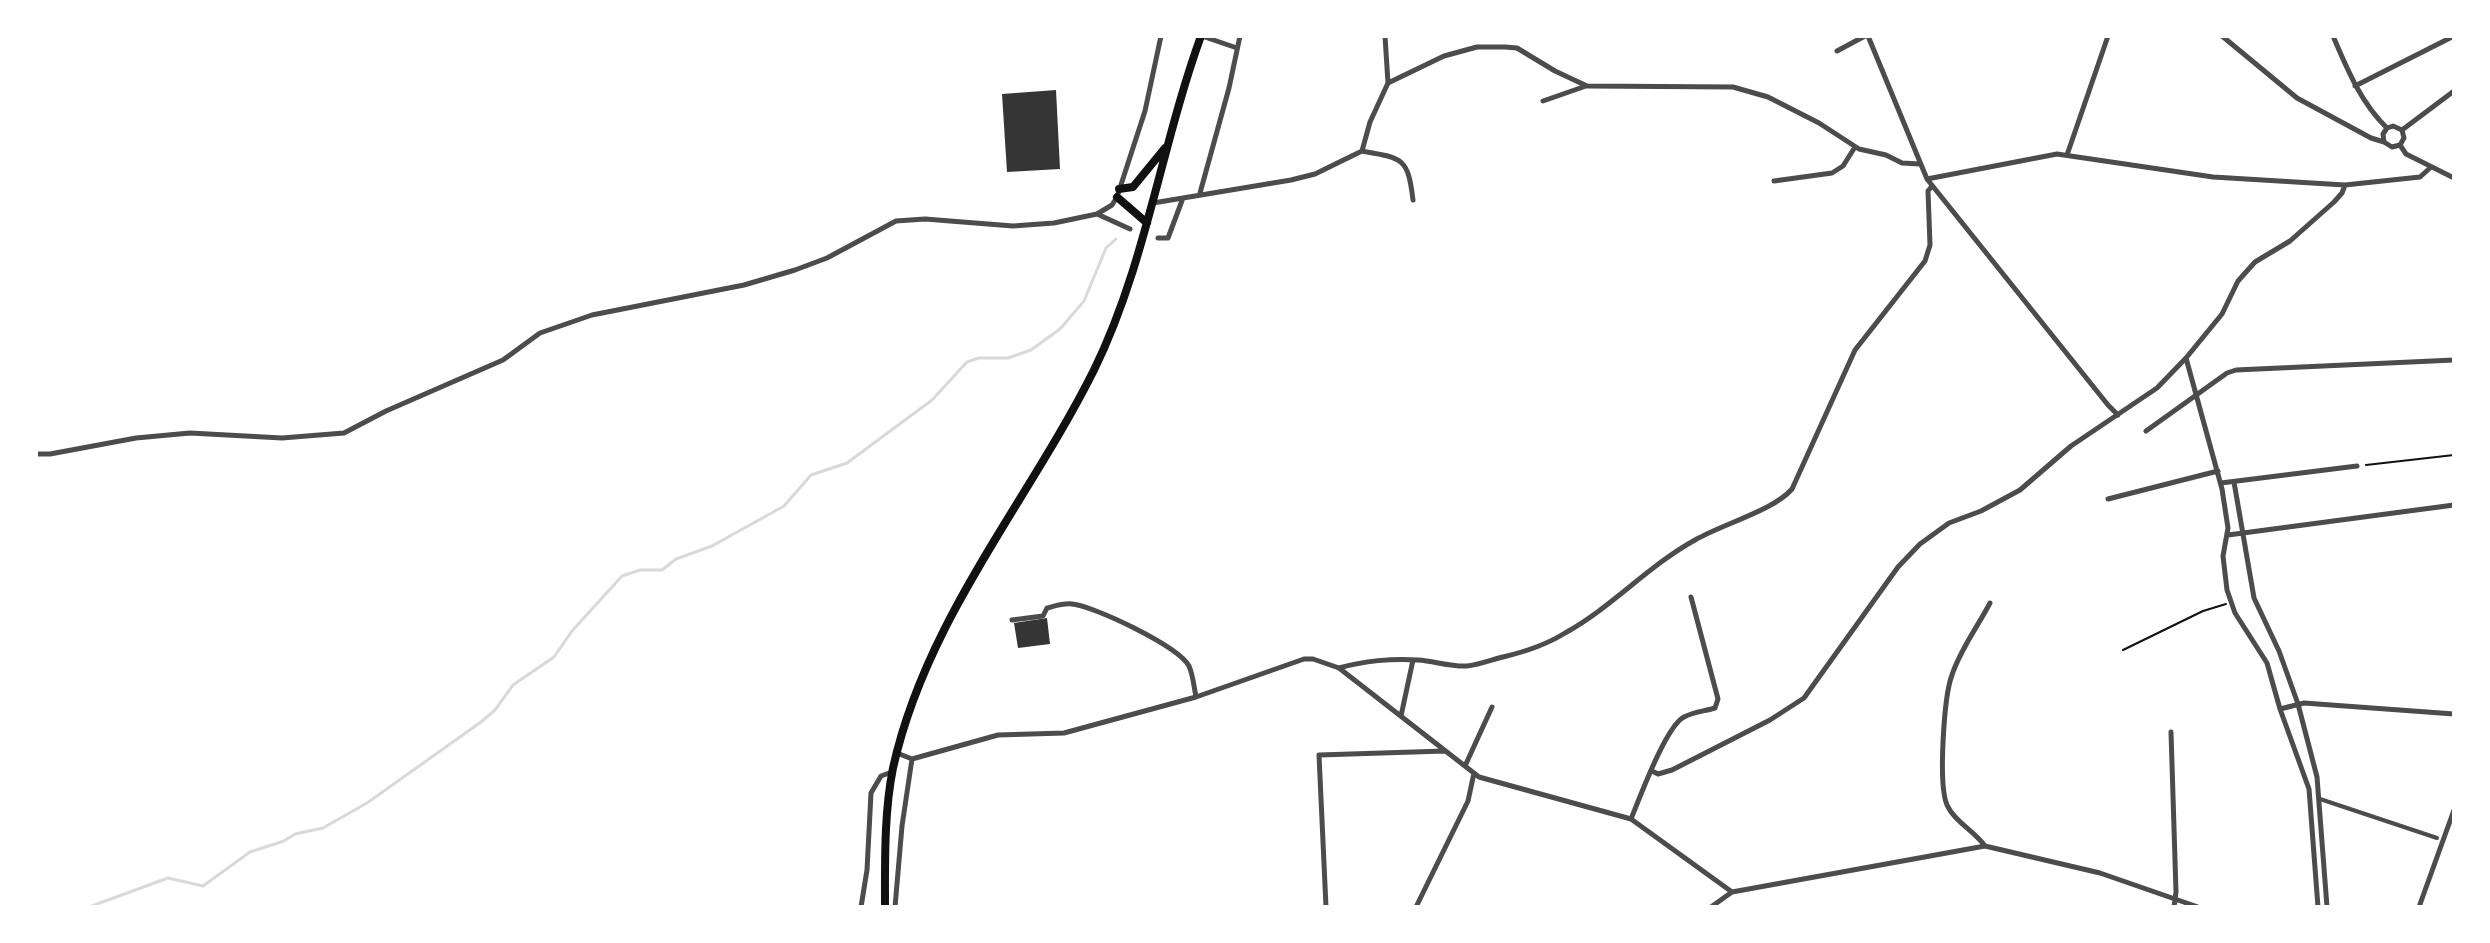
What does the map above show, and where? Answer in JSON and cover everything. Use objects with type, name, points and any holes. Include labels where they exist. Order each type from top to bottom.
[{"type":"highway","points":[[885,907],[885,860],[893,771],[907,716],[922,676],[971,577],[1094,370],[1119,310],[1147,223],[1201,36]]},
{"type":"highway","points":[[1147,223],[1118,193],[1133,187],[1170,141]]},
{"type":"street","points":[[36,454],[190,433],[282,438],[344,433],[386,411],[503,360],[540,333],[592,315],[744,285],[795,270],[827,258],[896,221],[925,219],[1013,226],[1054,223],[1097,214],[1112,205],[1118,193],[1145,111],[1161,36]]},
{"type":"street","points":[[1201,36],[1237,48]]},
{"type":"street","points":[[1200,193],[1240,36]]},
{"type":"street","points":[[1362,151],[1370,122],[1388,83],[1385,36]]},
{"type":"street","points":[[1837,51],[1867,36],[1927,179],[2118,415]]},
{"type":"street","points":[[2067,155],[2108,36]]},
{"type":"street","points":[[2222,36],[2297,98],[2371,138],[2392,147],[2400,145],[2404,138],[2402,130]]},
{"type":"street","points":[[2333,36],[2355,86],[2387,128]]},
{"type":"street","points":[[2355,86],[2454,36]]},
{"type":"street","points":[[1388,83],[1444,56],[1477,47],[1505,47],[1517,48],[1587,86]]},
{"type":"street","points":[[1543,101],[1587,86],[1733,87],[1768,97],[1819,123],[1855,147],[1886,155],[1902,163],[1920,164]]},
{"type":"street","points":[[2402,130],[2454,91]]},
{"type":"street","points":[[2384,142],[2383,134],[2387,128],[2393,126],[2402,130]]},
{"type":"street","points":[[2400,145],[2406,154],[2454,178]]},
{"type":"street","points":[[1774,181],[1832,173],[1843,166],[1855,147]]},
{"type":"street","points":[[1153,203],[1303,177],[1362,151],[1401,162],[1409,172],[1413,200]]},
{"type":"street","points":[[1927,179],[2057,154],[2213,177],[2345,185],[2420,177],[2430,168]]},
{"type":"street","points":[[1652,771],[1658,774],[1672,770],[1770,720],[1804,698],[1898,567],[1920,544],[1949,523],[1981,511],[2020,490],[2071,446],[2157,388],[2222,314],[2238,281],[2255,262],[2290,241],[2334,202],[2345,185]]},
{"type":"street","points":[[1339,668],[1413,660],[1467,666],[1531,650],[1595,614],[1664,559],[1692,541],[1785,496],[1792,489],[1855,350],[1925,261],[1930,245],[1928,191],[1932,186]]},
{"type":"street","points":[[1158,238],[1168,238],[1183,198]]},
{"type":"street","points":[[1097,214],[1130,229]]},
{"type":"street","points":[[2186,358],[2221,483],[2228,522],[2223,566],[2231,604],[2262,651],[2309,789],[2318,907]]},
{"type":"street","points":[[2146,431],[2227,373],[2236,370],[2454,360]]},
{"type":"street","points":[[2221,483],[2357,466]]},
{"type":"street","points":[[2108,499],[2218,471]]},
{"type":"street","points":[[2234,482],[2254,598],[2279,651],[2298,704],[2320,799],[2327,907]]},
{"type":"street","points":[[2228,535],[2454,505]]},
{"type":"street","points":[[1631,819],[1666,737],[1684,717],[1715,708],[1718,699],[1691,597]]},
{"type":"street","points":[[1985,846],[1946,804],[1943,777],[1951,675],[1990,603]]},
{"type":"street","points":[[1012,620],[1043,616],[1047,608],[1075,604],[1131,627],[1167,645],[1182,658],[1188,665],[1196,697]]},
{"type":"street","points":[[897,753],[912,759],[992,736],[1064,733],[1196,697],[1304,659],[1313,659],[1339,668],[1474,773],[1495,782],[1631,819],[1732,892]]},
{"type":"street","points":[[1401,716],[1413,660]]},
{"type":"street","points":[[2280,709],[2298,704],[2454,714]]},
{"type":"street","points":[[1465,766],[1492,707]]},
{"type":"street","points":[[2171,732],[2174,907]]},
{"type":"street","points":[[1326,907],[1319,755],[1445,751]]},
{"type":"street","points":[[895,907],[903,814],[912,759]]},
{"type":"street","points":[[861,907],[867,870],[871,793],[881,776],[893,771]]},
{"type":"street","points":[[1416,907],[1468,801],[1474,773]]},
{"type":"street","points":[[2311,800],[2320,799],[2437,838]]},
{"type":"street","points":[[2419,907],[2454,810]]},
{"type":"street","points":[[1711,907],[1732,892],[1985,846],[2100,873],[2198,907]]},
{"type":"path","points":[[2357,466],[2454,455]]},
{"type":"path","points":[[2123,650],[2203,611],[2231,604]]},
{"type":"building","points":[[1056,90],[1060,169],[1007,172],[1002,94]]},
{"type":"building","points":[[1047,618],[1050,644],[1018,648],[1014,623]]},
{"type":"waterway","points":[[89,907],[168,878],[203,886],[250,852],[284,841],[295,834],[323,828],[367,803],[495,710],[513,685],[554,657],[572,631],[622,576],[640,570],[662,570],[676,559],[712,546],[784,506],[811,475],[847,463],[932,400],[967,362],[979,358],[1008,358],[1031,350],[1060,329],[1084,301],[1106,248],[1116,239]]}]
